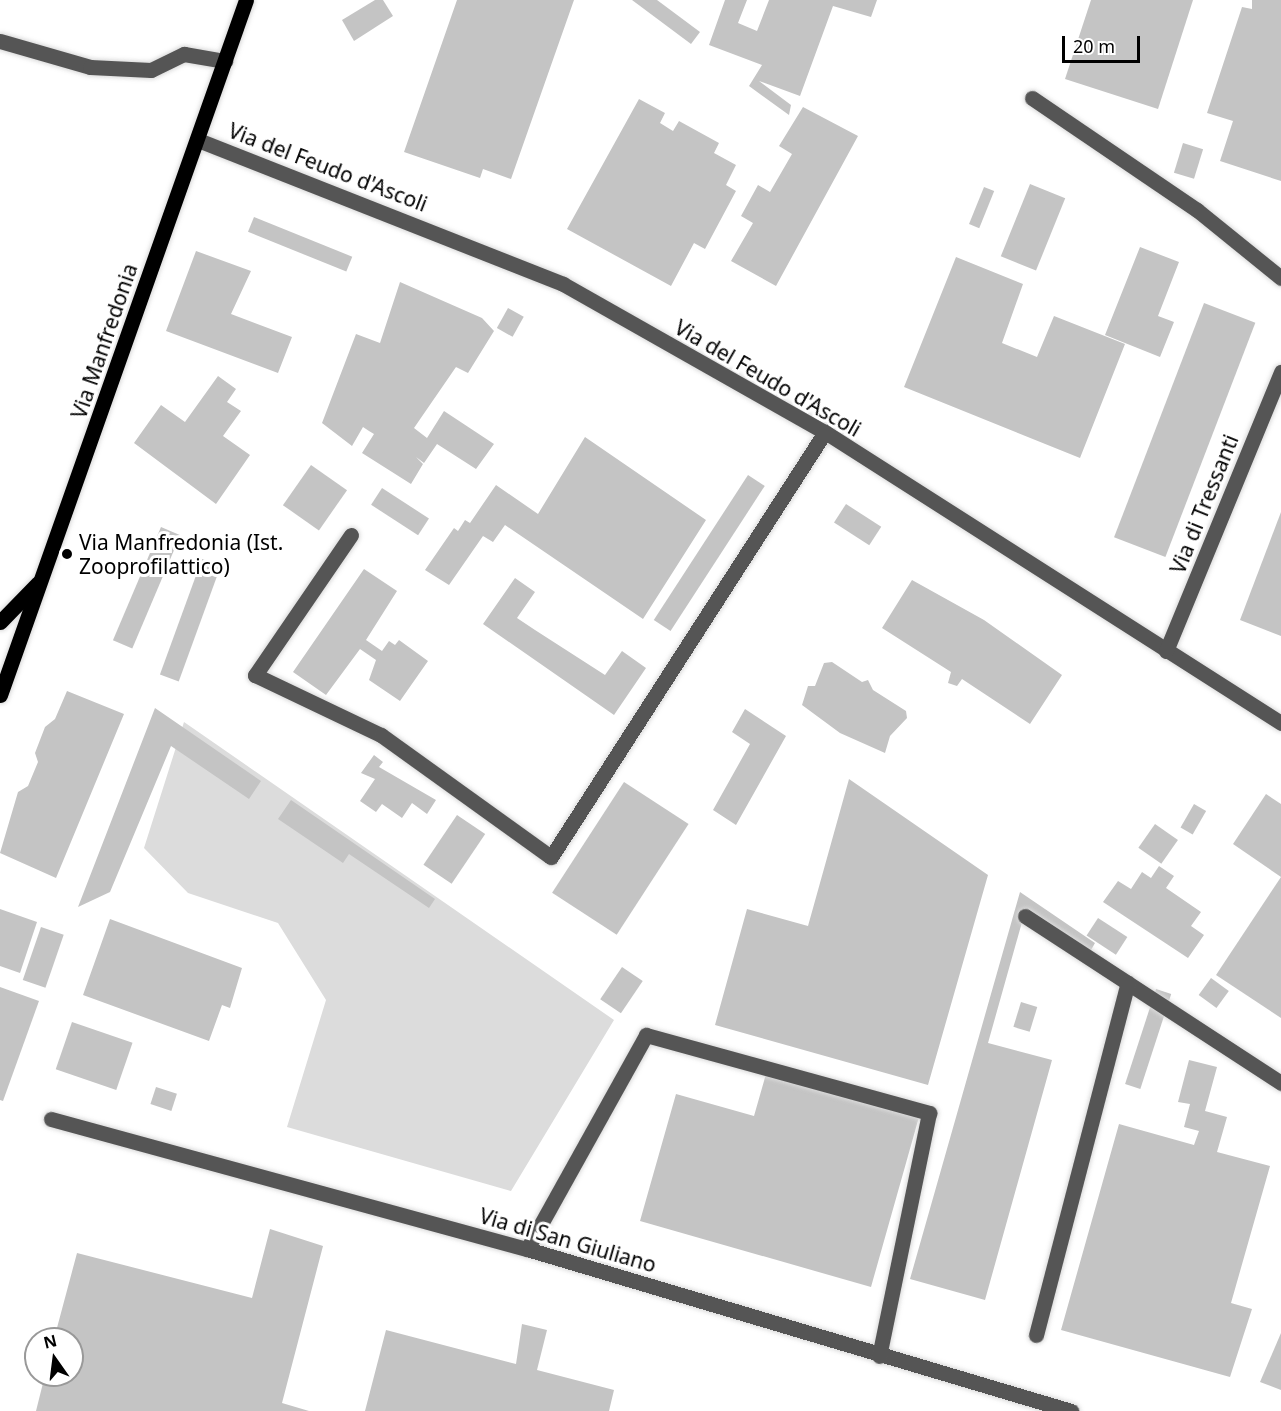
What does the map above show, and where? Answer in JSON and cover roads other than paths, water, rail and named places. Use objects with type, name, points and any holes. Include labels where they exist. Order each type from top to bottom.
[{"type":"main road","name":"Via Manfredonia","points":[[0,695],[246,0]]},
{"type":"main road","points":[[0,622],[43,578]]},
{"type":"street","points":[[0,41],[90,67],[151,70],[184,54],[225,62]]},
{"type":"street","points":[[1032,98],[1197,210],[1281,278]]},
{"type":"street","name":"Via del Feudo d'Ascoli","points":[[198,140],[563,284],[825,432],[1281,723]]},
{"type":"street","name":"Via di Tressanti","points":[[1166,651],[1281,372]]},
{"type":"street","points":[[351,535],[255,675],[381,735],[551,857],[825,432]]},
{"type":"street","points":[[1025,916],[1281,1083]]},
{"type":"street","points":[[1036,1335],[1128,983]]},
{"type":"street","points":[[527,1249],[646,1035],[930,1113],[879,1356]]},
{"type":"street","name":"Via di San Giuliano","points":[[51,1119],[527,1249],[879,1356],[1032,1406],[1071,1411]]},
{"type":"place","name":"Via Manfredonia (Ist. Zooprofilattico)","points":[[67,554]]}]
